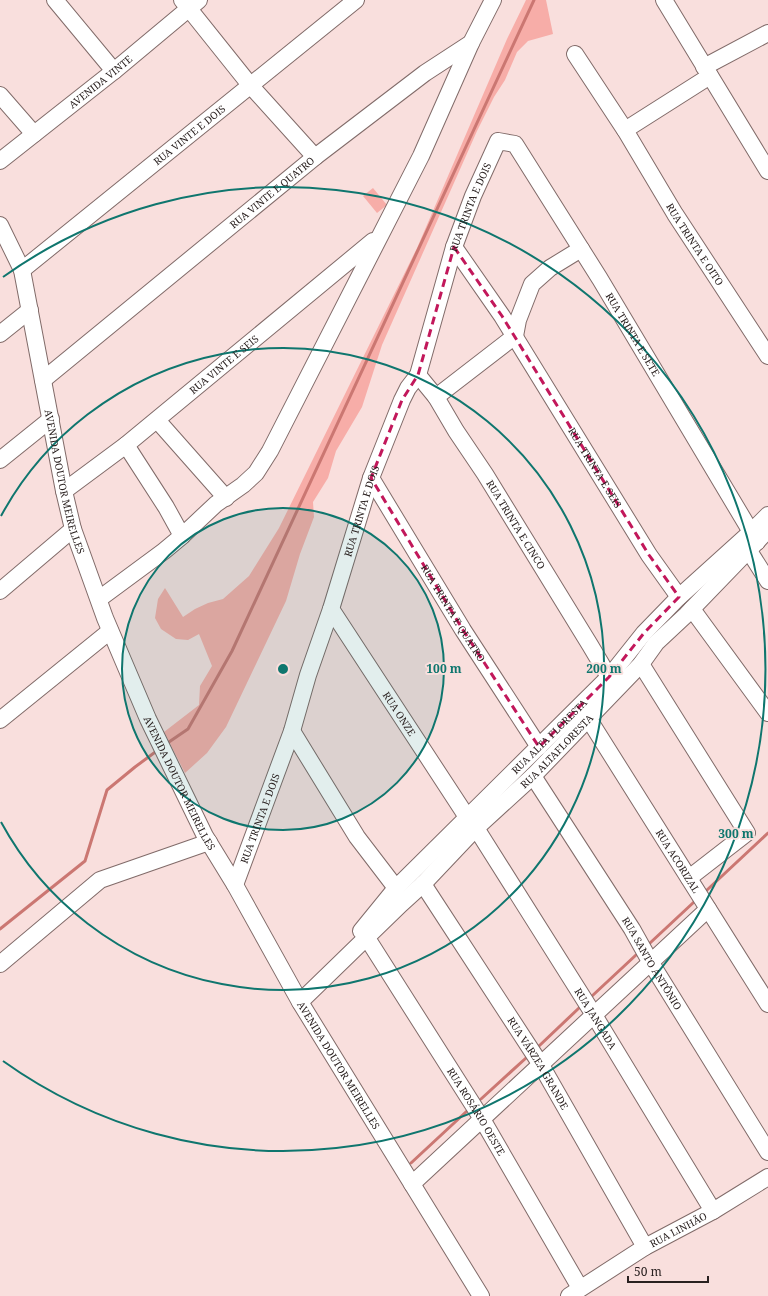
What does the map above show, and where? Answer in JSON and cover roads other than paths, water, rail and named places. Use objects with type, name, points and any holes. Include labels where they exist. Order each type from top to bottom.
[{"type":"street","points":[[55,0],[114,71]]},
{"type":"street","name":"RUA VINTE E DOIS","points":[[22,270],[356,0]]},
{"type":"street","points":[[99,599],[164,551],[256,473],[270,451],[421,156],[471,43],[492,0]]},
{"type":"street","points":[[664,0],[768,171]]},
{"type":"street","points":[[190,3],[250,85],[315,157]]},
{"type":"street","name":"AVENIDA VINTE","points":[[0,161],[114,71],[190,3]]},
{"type":"street","points":[[625,130],[707,71],[768,33]]},
{"type":"street","name":"RUA VINTE E QUATRO","points":[[43,380],[315,157],[425,73],[471,43]]},
{"type":"street","name":"RUA TRINTA E OITO","points":[[575,54],[625,130],[675,214],[768,356]]},
{"type":"street","points":[[0,95],[34,134]]},
{"type":"street","name":"RUA TRINTA E DOIS","points":[[235,885],[292,731],[371,478],[402,400],[408,388],[418,375],[454,246],[473,196],[498,141]]},
{"type":"street","name":"RUA TRINTA E SETE","points":[[498,141],[515,144],[581,249],[756,539],[768,581]]},
{"type":"street","name":"AVENIDA DOUTOR MEIRELLES","points":[[0,225],[22,270],[64,491],[73,529],[110,631],[162,747],[209,842],[235,885],[300,1002],[479,1295]]},
{"type":"street","name":"RUA VINTE E SEIS","points":[[64,491],[126,446],[358,255],[380,235]]},
{"type":"street","points":[[454,246],[515,336]]},
{"type":"street","points":[[436,397],[515,336],[518,320],[532,284],[550,268],[581,249]]},
{"type":"street","points":[[0,334],[30,310]]},
{"type":"street","name":"RUA TRINTA E SEIS","points":[[515,336],[649,555],[679,598]]},
{"type":"street","name":"RUA TRINTA E CINCO","points":[[418,375],[436,397],[456,431],[485,474],[609,677]]},
{"type":"street","points":[[0,460],[51,419]]},
{"type":"street","points":[[157,420],[226,498]]},
{"type":"street","points":[[126,446],[166,507],[182,536]]},
{"type":"street","name":"RUA TRINTA E QUATRO","points":[[371,478],[463,630],[539,747]]},
{"type":"street","name":"RUA ALTA FLORESTA","points":[[338,965],[352,943],[396,888],[471,823],[539,747],[650,638],[679,598],[756,539],[768,515]]},
{"type":"street","points":[[0,591],[73,529]]},
{"type":"street","name":"RUA ALTAFLORESTA","points":[[338,965],[423,884],[471,823],[533,776],[641,664],[650,638],[692,609],[756,539]]},
{"type":"street","name":"RUA ONZE","points":[[331,609],[471,823]]},
{"type":"street","points":[[692,609],[768,713]]},
{"type":"street","points":[[0,720],[110,631]]},
{"type":"street","points":[[641,664],[747,833],[689,878]]},
{"type":"street","name":"RUA ACORIZAL","points":[[588,718],[768,1004]]},
{"type":"street","points":[[292,731],[357,837],[396,888]]},
{"type":"street","name":"RUA SANTO ANTÔNIO","points":[[533,776],[632,929],[651,963],[768,1152]]},
{"type":"street","name":"RUA JANGADA","points":[[471,823],[594,1015],[713,1211]]},
{"type":"street","points":[[0,964],[100,880],[209,842]]},
{"type":"street","name":"RUA VÁRZEA GRANDE","points":[[423,884],[541,1064],[645,1247]]},
{"type":"street","points":[[412,1184],[708,909]]},
{"type":"street","name":"RUA ROSÁRIO OESTE","points":[[367,938],[482,1119],[574,1292]]},
{"type":"street","points":[[300,1002],[338,965]]},
{"type":"street","name":"RUA LINHÃO","points":[[574,1292],[645,1247],[713,1211],[768,1177]]},
{"type":"waterway","points":[[166,744],[188,729],[232,651],[534,0]]},
{"type":"waterway","points":[[0,929],[85,861],[107,790],[158,750]]},
{"type":"waterway","points":[[707,890],[768,833]]},
{"type":"waterway","points":[[650,943],[694,902]]},
{"type":"waterway","points":[[592,996],[636,955]]},
{"type":"waterway","points":[[539,1046],[579,1008]]},
{"type":"waterway","points":[[481,1099],[526,1058]]},
{"type":"waterway","points":[[411,1163],[467,1111]]}]
